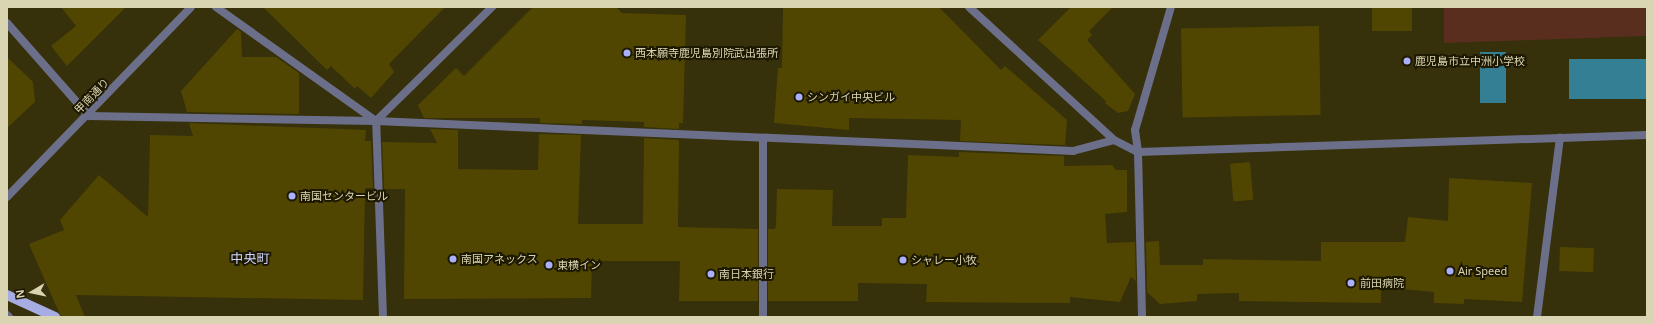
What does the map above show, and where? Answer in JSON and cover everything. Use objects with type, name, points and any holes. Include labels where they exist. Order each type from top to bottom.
[{"type":"main road","points":[[7,295],[55,317]]},
{"type":"street","name":"甲南通り","points":[[7,197],[89,116],[191,7]]},
{"type":"street","points":[[216,7],[376,121]]},
{"type":"street","points":[[383,317],[376,121],[492,7]]},
{"type":"street","points":[[969,7],[1114,140],[1138,152],[1647,134]]},
{"type":"street","points":[[1142,317],[1138,152],[1135,130],[1171,7]]},
{"type":"street","points":[[7,23],[89,116],[376,121],[763,140],[1073,151],[1114,140]]},
{"type":"street","points":[[1537,317],[1560,137]]},
{"type":"street","points":[[763,140],[763,317]]},
{"type":"shaded area","points":[[1444,7],[1647,7],[1647,36],[1444,43]]},
{"type":"water","points":[[1480,52],[1506,52],[1506,103],[1480,103]]},
{"type":"water","points":[[1569,59],[1647,59],[1647,99],[1569,99]]},
{"type":"building","points":[[61,7],[126,7],[67,66],[51,46],[76,26]]},
{"type":"building","points":[[263,7],[445,7],[389,64],[394,72],[371,98],[357,86],[355,89],[331,66],[327,70]]},
{"type":"building","points":[[533,7],[616,7],[622,13],[686,15],[683,123],[679,123],[679,129],[644,127],[644,122],[582,120],[582,124],[540,123],[540,118],[424,118],[418,105],[456,68],[464,76]]},
{"type":"building","points":[[783,7],[939,7],[1001,70],[1005,66],[1067,120],[1065,145],[960,141],[961,120],[849,118],[849,130],[774,123],[778,68],[782,68]]},
{"type":"building","points":[[1071,7],[1113,7],[1089,31],[1092,35],[1087,40],[1135,94],[1128,111],[1118,113],[1105,103],[1106,101],[1038,40]]},
{"type":"building","points":[[1372,7],[1412,7],[1412,31],[1372,31]]},
{"type":"building","points":[[1319,26],[1321,115],[1183,117],[1181,28]]},
{"type":"building","points":[[237,29],[241,32],[242,57],[276,57],[299,73],[299,114],[187,112],[181,91]]},
{"type":"building","points":[[7,57],[33,82],[35,102],[7,128]]},
{"type":"building","name":"南国センタービル","points":[[189,123],[366,130],[365,141],[371,141],[373,188],[365,188],[363,300],[76,295],[85,317],[61,317],[29,244],[64,230],[60,220],[99,175],[148,217],[150,135],[193,136]]},
{"type":"building","points":[[430,129],[458,130],[458,169],[538,170],[539,134],[581,135],[578,224],[643,224],[644,138],[679,140],[678,227],[758,229],[758,301],[679,301],[680,261],[592,261],[591,298],[404,299],[405,189],[384,189],[382,142],[437,143]]},
{"type":"building","points":[[959,152],[1064,156],[1064,166],[1112,165],[1116,170],[1127,170],[1127,212],[1105,214],[1107,243],[1135,242],[1136,281],[1131,277],[1120,302],[1070,297],[1070,303],[926,302],[927,284],[858,283],[858,301],[768,301],[768,229],[775,229],[776,225],[777,189],[833,190],[832,226],[882,226],[882,218],[906,218],[908,155],[959,157]]},
{"type":"building","points":[[1250,162],[1253,200],[1233,202],[1230,164]]},
{"type":"building","points":[[1449,178],[1532,183],[1522,302],[1464,299],[1464,304],[1434,303],[1434,292],[1381,287],[1381,303],[1239,301],[1239,293],[1197,294],[1197,301],[1160,304],[1147,292],[1146,242],[1159,241],[1160,265],[1203,265],[1203,259],[1321,261],[1321,242],[1405,242],[1408,217],[1448,221]]},
{"type":"building","points":[[1560,247],[1594,248],[1593,272],[1559,271]]},
{"type":"place","name":"西本願寺鹿児島別院武出張所","points":[[627,53]]},
{"type":"place","name":"鹿児島市立中洲小学校","points":[[1407,61]]},
{"type":"place","name":"シンガイ中央ビル","points":[[799,97]]},
{"type":"place","name":"南国センタービル","points":[[292,196]]},
{"type":"place","name":"南国アネックス","points":[[453,259]]},
{"type":"place","name":"シャレー小牧","points":[[903,260]]},
{"type":"place","name":"東横イン","points":[[549,265]]},
{"type":"place","name":"Air Speed","points":[[1450,271]]},
{"type":"place","name":"南日本銀行","points":[[711,274]]},
{"type":"place","name":"前田病院","points":[[1351,283]]},
{"type":"district","name":"中央町","points":[[250,258]]}]
